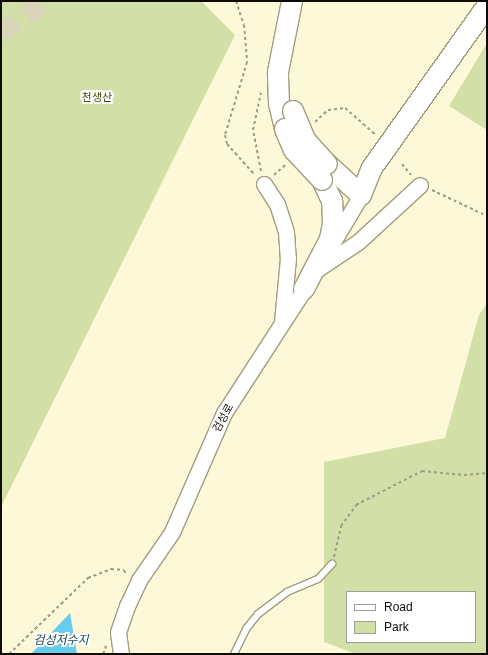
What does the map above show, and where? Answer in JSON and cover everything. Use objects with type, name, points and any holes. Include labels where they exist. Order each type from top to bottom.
[{"type":"highway","points":[[292,1],[278,72],[279,104],[285,129],[294,150],[361,195]]},
{"type":"highway","points":[[302,1],[289,68],[288,91],[293,111],[306,140],[325,172],[332,201],[333,224],[330,239],[304,289]]},
{"type":"highway","points":[[361,195],[372,168],[487,6]]},
{"type":"highway","points":[[361,195],[381,175],[487,27]]},
{"type":"street","points":[[264,184],[277,204],[286,232],[288,258],[281,325]]},
{"type":"street","points":[[316,270],[358,242],[420,185]]},
{"type":"street","name":"검성로","points":[[120,654],[118,632],[136,587],[172,532],[224,413],[316,270],[361,195]]},
{"type":"lane","points":[[234,654],[246,629],[258,614],[287,592],[318,579],[332,564]]},
{"type":"path","points":[[420,185],[487,216]]},
{"type":"path","points":[[332,564],[341,526],[356,506],[422,471],[464,475],[487,473]]},
{"type":"path","points":[[9,654],[88,578],[111,569],[126,573]]},
{"type":"green space","name":"천생산","points":[[1,1],[201,1],[235,35],[1,507]]},
{"type":"green space","points":[[487,43],[487,130],[449,106]]},
{"type":"green space","points":[[487,303],[487,654],[356,654],[324,642],[324,462],[445,438],[479,315]]},
{"type":"water","name":"검성저수지","points":[[70,613],[77,654],[31,654]]},
{"type":"tunnel","points":[[1,34],[46,1]]}]
